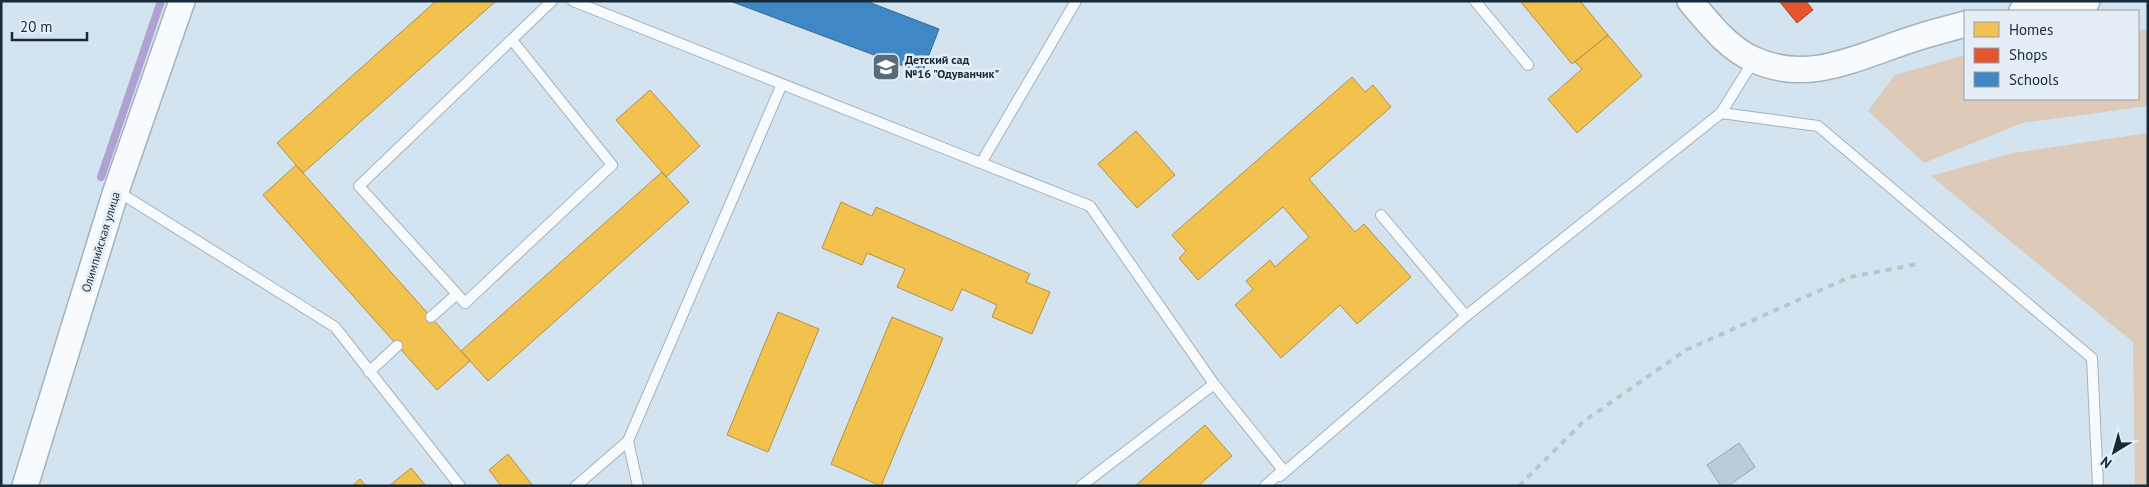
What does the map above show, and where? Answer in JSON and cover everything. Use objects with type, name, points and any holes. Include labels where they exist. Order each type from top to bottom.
[{"type":"street","name":"Олимпийская улица","points":[[25,486],[116,191],[182,1]]},
{"type":"street","points":[[2026,10],[2051,3],[2087,1]]},
{"type":"street","points":[[1692,3],[1725,40],[1754,60],[1784,68],[1813,70],[1847,63],[1913,39],[1964,24]]},
{"type":"lane","points":[[512,40],[612,165],[465,303],[359,186],[552,1]]},
{"type":"lane","points":[[573,1],[1090,206],[1214,384],[1283,470]]},
{"type":"lane","points":[[981,163],[1076,1]]},
{"type":"lane","points":[[1475,1],[1528,65]]},
{"type":"lane","points":[[1265,486],[1466,316],[1721,113],[1754,60]]},
{"type":"lane","points":[[576,486],[628,441],[782,84]]},
{"type":"lane","points":[[1721,113],[1818,126],[2092,358],[2098,486]]},
{"type":"lane","points":[[116,191],[335,327],[460,486]]},
{"type":"lane","points":[[1381,215],[1466,316]]},
{"type":"lane","points":[[431,317],[456,294]]},
{"type":"lane","points":[[369,372],[397,346]]},
{"type":"lane","points":[[1081,486],[1214,384]]},
{"type":"lane","points":[[628,441],[638,486]]},
{"type":"lane","points":[[1273,486],[1283,470]]},
{"type":"shaded area","points":[[2148,29],[2148,106],[2022,123],[1924,163],[1868,111],[1895,75],[1964,55],[1964,100],[2139,100],[2139,30]]},
{"type":"shaded area","points":[[2148,133],[2148,486],[2135,486],[2133,342],[1931,176],[2013,153]]},
{"type":"building: Homes","points":[[436,1],[496,1],[303,173],[277,143]]},
{"type":"building: Homes","points":[[1520,1],[1580,1],[1608,35],[1572,64]]},
{"type":"building: Homes","points":[[1608,35],[1642,76],[1577,133],[1548,99],[1582,69],[1575,62]]},
{"type":"building: Homes","points":[[1352,77],[1365,92],[1373,85],[1391,107],[1309,179],[1355,232],[1364,224],[1411,277],[1357,324],[1340,305],[1281,358],[1235,305],[1253,289],[1246,281],[1270,260],[1275,267],[1309,237],[1283,207],[1198,280],[1179,258],[1186,251],[1172,235]]},
{"type":"building: Homes","points":[[650,90],[700,146],[666,177],[616,120]]},
{"type":"building: Homes","points":[[1136,131],[1175,175],[1137,208],[1098,164]]},
{"type":"building: Homes","points":[[296,165],[470,361],[437,390],[263,195]]},
{"type":"building: Homes","points":[[662,172],[689,202],[488,381],[461,351]]},
{"type":"building: Homes","points":[[841,202],[872,216],[876,207],[1030,274],[1026,282],[1050,292],[1032,334],[992,317],[997,305],[962,289],[952,311],[897,287],[905,269],[867,253],[862,265],[822,248]]},
{"type":"building: Homes","points":[[778,312],[819,329],[768,452],[727,435]]},
{"type":"building: Homes","points":[[892,317],[943,338],[881,486],[831,464]]},
{"type":"building: Homes","points":[[1205,425],[1232,456],[1198,486],[1135,486]]},
{"type":"building: Homes","points":[[508,454],[533,486],[501,486],[489,470]]},
{"type":"building: Homes","points":[[411,468],[426,486],[389,486]]},
{"type":"building: Homes","points":[[360,479],[366,486],[352,486]]},
{"type":"building: Shops","points":[[1779,1],[1806,1],[1813,10],[1797,23]]},
{"type":"building: Schools","points":[[730,1],[866,1],[939,29],[922,73]]},
{"type":"building: Other","points":[[1739,443],[1755,467],[1728,486],[1721,486],[1707,465]]},
{"type":"waterway","points":[[101,177],[161,1]]},
{"type":"railway","points":[[1519,486],[1584,421],[1686,350],[1850,277],[1918,264]]},
{"type":"place","name":"Детский сад №16 \"Одуванчик\"","points":[[886,67]]}]
